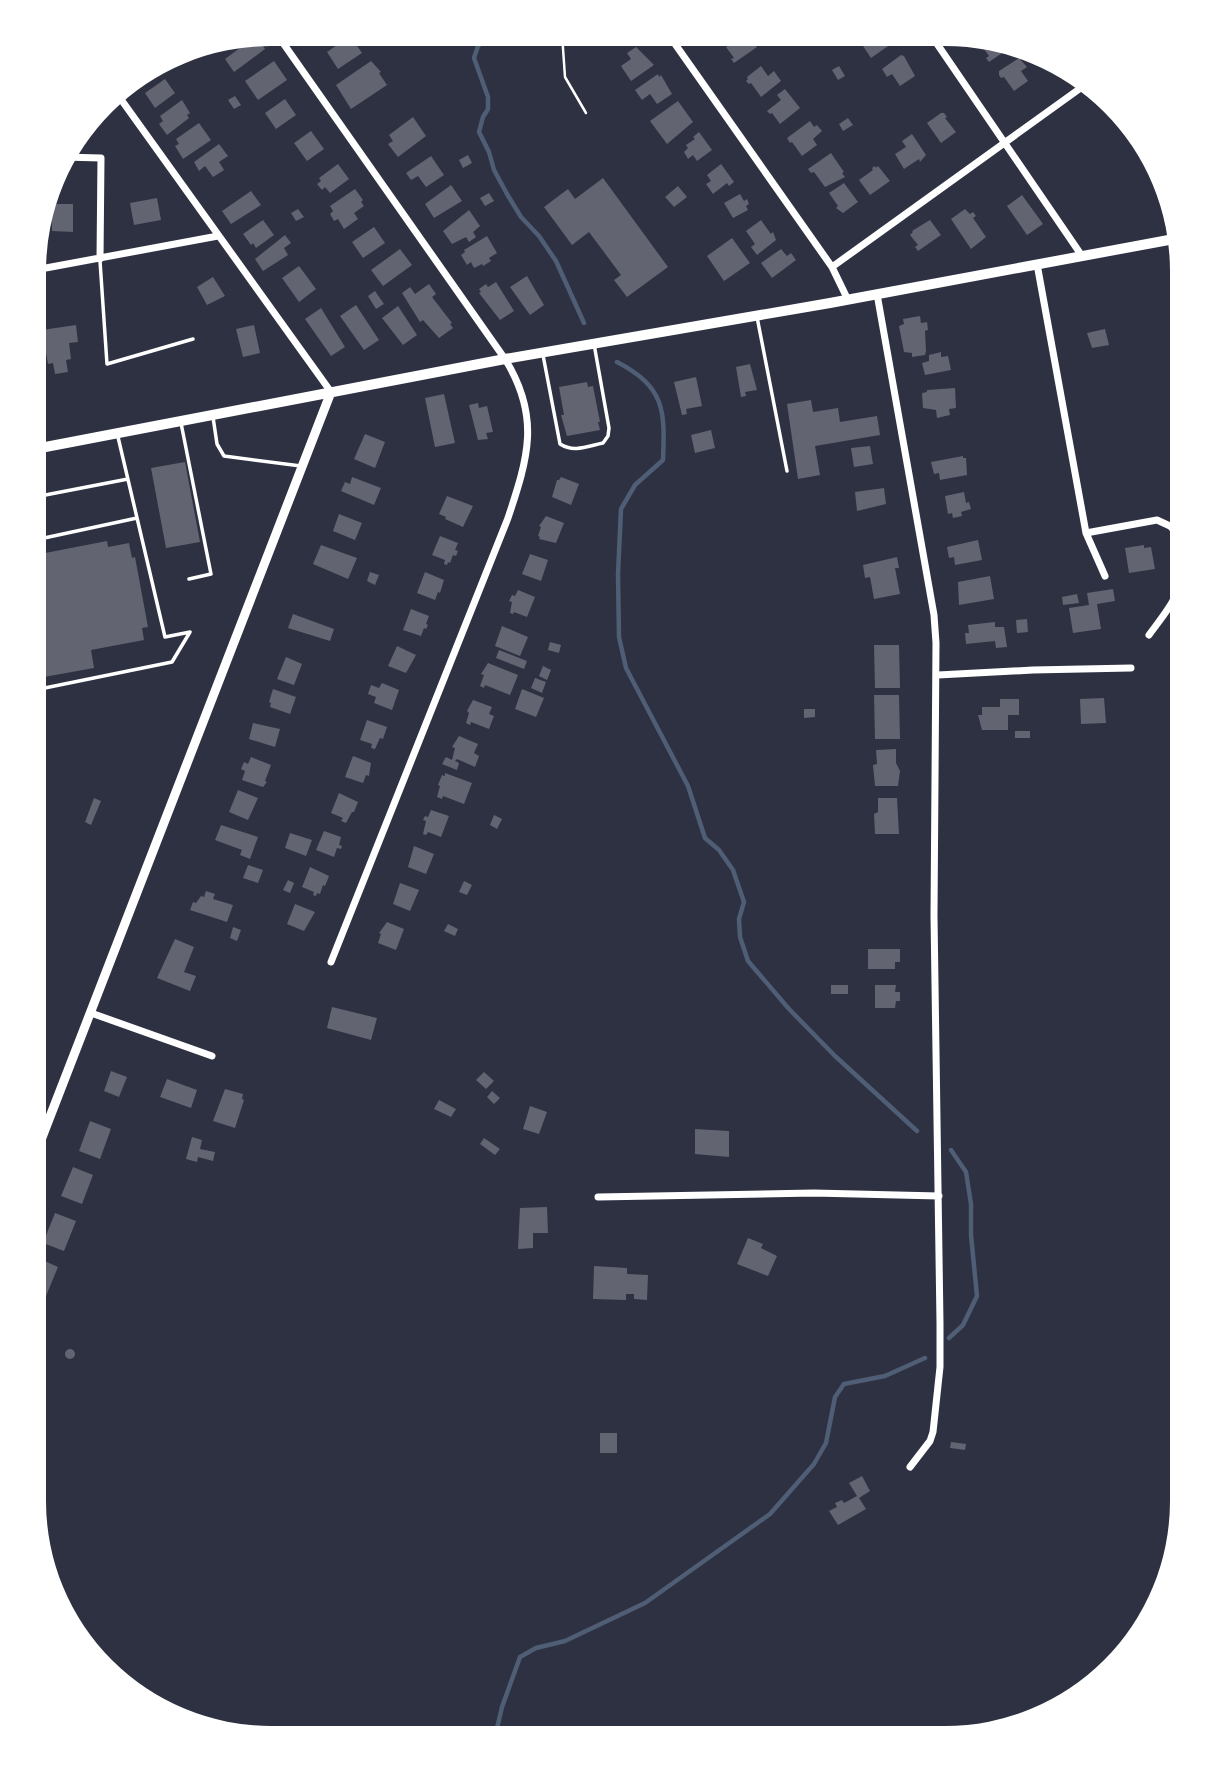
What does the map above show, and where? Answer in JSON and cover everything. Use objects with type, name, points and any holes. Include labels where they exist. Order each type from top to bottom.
[{"type":"main road","points":[[46,447],[505,359],[848,300],[1168,240]]},
{"type":"street","points":[[285,46],[505,359],[518,380],[528,418],[528,452],[508,518],[331,962]]},
{"type":"street","points":[[675,46],[832,267],[848,300]]},
{"type":"street","points":[[939,46],[1082,256]]},
{"type":"street","points":[[832,267],[1078,90]]},
{"type":"street","points":[[46,1127],[331,393],[122,101]]},
{"type":"street","points":[[76,157],[101,158],[100,259]]},
{"type":"street","points":[[46,268],[219,236]]},
{"type":"street","points":[[1037,264],[1087,533],[1105,576]]},
{"type":"street","points":[[877,294],[934,615],[938,675],[934,916],[940,1323],[936,1419],[930,1441],[910,1467]]},
{"type":"street","points":[[1087,533],[1157,520],[1170,526]]},
{"type":"street","points":[[1149,635],[1170,607]]},
{"type":"street","points":[[938,675],[1132,668]]},
{"type":"street","points":[[91,1013],[212,1056]]},
{"type":"street","points":[[598,1197],[814,1194],[939,1196]]},
{"type":"lane","points":[[100,259],[107,364],[192,339]]},
{"type":"lane","points":[[757,315],[787,471]]},
{"type":"lane","points":[[542,353],[561,444],[568,449],[576,449],[603,443],[608,436],[594,344]]},
{"type":"lane","points":[[212,415],[217,443],[224,456],[303,466]]},
{"type":"lane","points":[[180,421],[211,574],[189,579]]},
{"type":"lane","points":[[46,688],[172,662],[190,632],[165,637],[117,433]]},
{"type":"lane","points":[[46,495],[128,479]]},
{"type":"lane","points":[[46,538],[137,518]]},
{"type":"path","points":[[563,46],[565,77],[586,113]]},
{"type":"building","points":[[263,46],[265,49],[234,72],[225,59],[241,47]]},
{"type":"building","points":[[336,46],[357,46],[362,53],[338,69],[327,52]]},
{"type":"building","points":[[863,46],[888,46],[871,58]]},
{"type":"building","points":[[636,47],[654,65],[631,81],[621,66],[631,59],[627,53]]},
{"type":"building","points":[[726,47],[757,47],[734,63],[731,59],[734,58]]},
{"type":"building","points":[[984,49],[1002,53],[989,62],[986,58],[989,56]]},
{"type":"building","points":[[901,55],[915,76],[900,86],[892,74],[887,77],[882,69]]},
{"type":"building","points":[[1018,58],[1027,67],[1021,71],[1028,81],[1014,91],[1004,77],[1001,78],[999,71]]},
{"type":"building","points":[[274,61],[287,80],[258,100],[245,81]]},
{"type":"building","points":[[371,61],[381,72],[379,73],[387,85],[351,109],[336,85]]},
{"type":"building","points":[[761,66],[768,76],[774,71],[781,81],[761,97],[751,83],[746,81],[747,77]]},
{"type":"building","points":[[839,66],[845,76],[838,80],[832,70]]},
{"type":"building","points":[[658,74],[672,94],[657,104],[650,94],[642,100],[635,90]]},
{"type":"building","points":[[165,79],[175,93],[155,108],[145,93]]},
{"type":"building","points":[[785,89],[800,108],[780,124],[772,113],[767,111],[781,100],[777,95]]},
{"type":"building","points":[[235,96],[241,105],[234,109],[228,100]]},
{"type":"building","points":[[285,99],[296,115],[276,129],[265,113]]},
{"type":"building","points":[[182,100],[190,113],[187,115],[189,118],[167,135],[159,124],[163,121],[160,116]]},
{"type":"building","points":[[678,101],[693,122],[667,144],[650,121]]},
{"type":"building","points":[[944,113],[956,132],[941,143],[927,123]]},
{"type":"building","points":[[413,117],[426,136],[398,157],[388,144],[393,141],[389,135]]},
{"type":"building","points":[[848,118],[853,125],[843,131],[839,124]]},
{"type":"building","points":[[810,121],[822,131],[813,139],[817,145],[802,156],[787,138]]},
{"type":"building","points":[[199,123],[211,140],[183,159],[175,146],[179,144],[176,139]]},
{"type":"building","points":[[311,131],[324,149],[307,161],[294,143]]},
{"type":"building","points":[[699,132],[712,150],[697,161],[693,155],[688,159],[684,152],[688,148],[686,145],[695,139],[693,137]]},
{"type":"building","points":[[912,134],[926,155],[920,162],[919,159],[904,169],[895,154],[906,147],[902,141]]},
{"type":"building","points":[[219,144],[228,156],[219,162],[224,170],[213,177],[205,166],[199,171],[194,162]]},
{"type":"building","points":[[831,153],[845,177],[825,187],[814,172],[811,173],[808,169]]},
{"type":"building","points":[[468,155],[472,163],[463,168],[459,160]]},
{"type":"building","points":[[431,156],[444,175],[426,187],[418,176],[411,180],[406,173]]},
{"type":"building","points":[[338,164],[349,179],[330,193],[325,187],[322,190],[317,184],[321,181],[319,178]]},
{"type":"building","points":[[721,164],[734,182],[729,186],[727,183],[713,194],[706,184],[711,181],[707,175]]},
{"type":"building","points":[[878,166],[890,181],[870,195],[859,180]]},
{"type":"building","points":[[603,178],[668,267],[627,297],[614,280],[621,275],[589,232],[572,245],[544,207],[568,189],[575,199]]},
{"type":"building","points":[[844,183],[858,202],[843,213],[836,208],[838,206],[829,193]]},
{"type":"building","points":[[451,185],[462,201],[434,218],[425,204]]},
{"type":"building","points":[[678,186],[687,197],[674,207],[665,197]]},
{"type":"building","points":[[355,189],[364,206],[354,213],[358,219],[344,229],[338,219],[334,221],[330,206]]},
{"type":"building","points":[[251,191],[261,205],[231,224],[222,211]]},
{"type":"building","points":[[489,193],[494,201],[485,206],[480,198]]},
{"type":"building","points":[[740,194],[744,201],[747,199],[748,210],[733,218],[724,203]]},
{"type":"building","points":[[1022,195],[1043,224],[1027,235],[1007,206]]},
{"type":"building","points":[[157,198],[161,220],[134,225],[130,203]]},
{"type":"building","points":[[55,204],[73,204],[73,232],[52,231]]},
{"type":"building","points":[[298,209],[304,217],[296,221],[291,213]]},
{"type":"building","points":[[965,209],[976,216],[973,218],[986,237],[971,249],[951,219]]},
{"type":"building","points":[[469,210],[480,226],[473,232],[476,237],[469,242],[466,237],[452,244],[443,231]]},
{"type":"building","points":[[263,220],[274,235],[256,248],[243,234]]},
{"type":"building","points":[[761,220],[771,234],[773,232],[776,240],[757,255],[751,247],[755,244],[746,231]]},
{"type":"building","points":[[930,220],[941,235],[918,251],[915,247],[918,245],[910,235]]},
{"type":"building","points":[[374,227],[385,243],[363,258],[352,242]]},
{"type":"building","points":[[285,235],[291,243],[284,248],[288,255],[263,271],[255,259]]},
{"type":"building","points":[[487,236],[497,253],[483,266],[482,264],[474,268],[471,262],[467,265],[461,255],[464,250]]},
{"type":"building","points":[[732,238],[750,263],[724,281],[707,256]]},
{"type":"building","points":[[400,249],[412,265],[383,286],[371,270]]},
{"type":"building","points":[[781,249],[787,256],[791,253],[796,260],[772,278],[761,263]]},
{"type":"building","points":[[299,266],[316,289],[299,302],[282,278]]},
{"type":"building","points":[[527,276],[544,305],[530,315],[510,287]]},
{"type":"building","points":[[213,277],[225,296],[207,305],[197,287]]},
{"type":"building","points":[[496,282],[514,311],[500,320],[479,293],[479,289],[486,284],[488,287]]},
{"type":"building","points":[[429,284],[436,294],[432,297],[453,328],[439,338],[423,320],[420,322],[402,293],[410,287],[415,294]]},
{"type":"building","points":[[375,291],[384,304],[376,309],[368,296]]},
{"type":"building","points":[[356,305],[379,340],[364,350],[340,316]]},
{"type":"building","points":[[398,306],[417,335],[403,345],[382,318]]},
{"type":"building","points":[[321,308],[345,347],[331,356],[305,319]]},
{"type":"building","points":[[920,316],[921,323],[927,322],[926,351],[925,355],[912,357],[912,353],[904,352],[899,326],[904,324],[903,319]]},
{"type":"building","points":[[76,325],[78,342],[69,343],[71,359],[66,360],[68,372],[55,374],[53,363],[48,364],[46,329]]},
{"type":"building","points":[[254,325],[260,353],[243,357],[236,329]]},
{"type":"building","points":[[1105,329],[1109,345],[1092,348],[1087,333]]},
{"type":"building","points":[[941,352],[941,357],[948,356],[951,370],[925,375],[922,363],[929,361],[929,355]]},
{"type":"building","points":[[750,364],[757,390],[745,392],[746,396],[741,397],[736,367]]},
{"type":"building","points":[[696,377],[702,406],[686,409],[687,414],[682,415],[674,382]]},
{"type":"building","points":[[587,382],[588,387],[593,386],[600,430],[567,436],[561,415],[564,415],[559,387]]},
{"type":"building","points":[[955,388],[956,408],[949,409],[950,415],[937,418],[936,410],[923,408],[922,393],[927,390]]},
{"type":"building","points":[[444,394],[455,443],[435,447],[425,398]]},
{"type":"building","points":[[811,400],[813,412],[838,408],[840,422],[877,416],[880,435],[815,446],[820,475],[798,479],[787,404]]},
{"type":"building","points":[[478,403],[479,408],[487,406],[493,432],[486,433],[488,439],[478,440],[469,405]]},
{"type":"building","points":[[711,430],[715,448],[695,453],[691,435]]},
{"type":"building","points":[[365,434],[385,442],[375,468],[354,459]]},
{"type":"building","points":[[870,446],[873,464],[854,467],[851,448]]},
{"type":"building","points":[[963,456],[966,458],[967,475],[940,480],[939,473],[934,474],[931,462]]},
{"type":"building","points":[[185,462],[200,542],[166,548],[151,468]]},
{"type":"building","points":[[352,477],[381,488],[374,505],[341,491],[345,482],[350,484]]},
{"type":"building","points":[[561,477],[579,484],[571,505],[552,497],[557,480]]},
{"type":"building","points":[[884,488],[886,504],[857,511],[855,492]]},
{"type":"building","points":[[964,492],[966,503],[969,502],[971,509],[961,512],[962,516],[953,518],[952,513],[948,514],[945,496]]},
{"type":"building","points":[[447,496],[473,506],[463,527],[439,514]]},
{"type":"building","points":[[339,514],[362,523],[355,540],[333,531]]},
{"type":"building","points":[[546,516],[564,523],[556,543],[539,539],[539,526]]},
{"type":"building","points":[[440,536],[458,543],[456,556],[453,555],[447,565],[444,564],[445,560],[432,555]]},
{"type":"building","points":[[978,540],[982,560],[955,565],[954,557],[949,558],[947,547]]},
{"type":"building","points":[[107,541],[108,547],[129,543],[132,558],[135,557],[148,627],[142,628],[144,640],[91,650],[94,668],[46,677],[46,553]]},
{"type":"building","points":[[321,545],[357,558],[348,579],[313,564]]},
{"type":"building","points":[[1144,545],[1144,548],[1151,547],[1155,569],[1129,573],[1125,548]]},
{"type":"building","points":[[530,554],[548,560],[541,581],[522,574]]},
{"type":"building","points":[[897,557],[899,568],[895,568],[900,594],[874,599],[870,577],[865,578],[863,565]]},
{"type":"building","points":[[370,572],[379,575],[375,585],[367,581]]},
{"type":"building","points":[[425,572],[444,580],[435,600],[417,593]]},
{"type":"building","points":[[990,576],[994,599],[959,605],[958,582]]},
{"type":"building","points":[[1113,589],[1115,601],[1097,604],[1101,629],[1073,633],[1069,608],[1089,605],[1087,593]]},
{"type":"building","points":[[518,590],[535,597],[527,617],[510,613],[512,602],[509,601]]},
{"type":"building","points":[[1077,594],[1079,603],[1063,605],[1062,597]]},
{"type":"building","points":[[411,609],[429,616],[428,625],[421,636],[403,630]]},
{"type":"building","points":[[293,614],[334,629],[330,641],[288,628]]},
{"type":"building","points":[[1027,619],[1028,632],[1017,633],[1016,620]]},
{"type":"building","points":[[995,622],[995,627],[1004,627],[1007,647],[996,648],[995,641],[966,644],[965,633],[969,633],[968,625]]},
{"type":"building","points":[[502,626],[528,637],[520,656],[495,646]]},
{"type":"building","points":[[550,642],[561,645],[559,653],[548,650]]},
{"type":"building","points":[[874,645],[899,645],[900,688],[875,688]]},
{"type":"building","points":[[397,646],[416,655],[406,673],[388,666]]},
{"type":"building","points":[[499,650],[527,661],[524,669],[496,658]]},
{"type":"building","points":[[286,657],[302,664],[294,685],[277,679]]},
{"type":"building","points":[[488,663],[518,675],[510,695],[485,685],[484,688],[480,686],[484,675],[481,674]]},
{"type":"building","points":[[543,666],[551,670],[547,680],[539,676]]},
{"type":"building","points":[[535,678],[546,682],[542,693],[531,688]]},
{"type":"building","points":[[382,683],[399,690],[392,710],[374,703],[376,697],[368,694],[371,685],[379,688]]},
{"type":"building","points":[[273,689],[296,697],[290,714],[270,707]]},
{"type":"building","points":[[522,689],[544,698],[536,717],[515,709]]},
{"type":"building","points":[[874,695],[899,695],[900,739],[875,739]]},
{"type":"building","points":[[1104,698],[1106,723],[1081,724],[1080,699]]},
{"type":"building","points":[[1000,699],[1019,699],[1019,715],[1008,715],[1008,730],[982,730],[978,715],[982,715],[982,707],[1000,707]]},
{"type":"building","points":[[473,700],[492,707],[489,714],[494,716],[489,729],[471,722],[470,725],[466,723],[469,713],[467,711]]},
{"type":"building","points":[[804,709],[815,709],[815,717],[804,718]]},
{"type":"building","points":[[367,720],[387,727],[383,739],[380,738],[375,749],[371,748],[372,744],[360,740]]},
{"type":"building","points":[[253,723],[280,729],[275,747],[249,739]]},
{"type":"building","points":[[1015,731],[1030,731],[1030,738],[1015,738]]},
{"type":"building","points":[[459,736],[478,744],[474,753],[479,756],[475,767],[457,759],[457,770],[442,764],[446,757],[452,760],[455,748],[452,747]]},
{"type":"building","points":[[896,749],[896,763],[900,771],[898,786],[875,786],[873,765],[877,764],[876,750]]},
{"type":"building","points":[[353,756],[371,763],[369,776],[366,775],[363,783],[345,777]]},
{"type":"building","points":[[251,757],[271,765],[263,787],[242,780],[245,771],[241,769],[244,762],[248,764]]},
{"type":"building","points":[[445,773],[472,783],[464,804],[443,796],[442,799],[437,797],[438,785]]},
{"type":"building","points":[[238,790],[258,798],[248,820],[229,812]]},
{"type":"building","points":[[339,793],[358,802],[346,823],[341,821],[343,818],[331,813]]},
{"type":"building","points":[[94,798],[101,801],[91,825],[85,822]]},
{"type":"building","points":[[878,798],[897,798],[899,834],[875,834],[874,814],[878,812]]},
{"type":"building","points":[[431,810],[449,816],[441,837],[428,832],[423,834],[426,821],[423,820]]},
{"type":"building","points":[[494,815],[502,819],[497,829],[490,825]]},
{"type":"building","points":[[221,825],[258,837],[250,859],[240,855],[242,850],[215,840]]},
{"type":"building","points":[[324,831],[341,837],[341,849],[337,848],[334,857],[316,850]]},
{"type":"building","points":[[290,833],[312,840],[306,856],[285,848]]},
{"type":"building","points":[[414,846],[434,854],[426,874],[408,867]]},
{"type":"building","points":[[248,865],[263,870],[258,883],[243,878]]},
{"type":"building","points":[[310,867],[329,876],[320,894],[317,893],[316,896],[313,895],[314,892],[302,887]]},
{"type":"building","points":[[288,880],[294,883],[290,893],[283,890]]},
{"type":"building","points":[[464,881],[472,885],[467,895],[459,892]]},
{"type":"building","points":[[400,883],[419,890],[410,911],[393,904]]},
{"type":"building","points":[[206,891],[215,894],[213,899],[233,905],[227,922],[190,910],[193,902],[196,903],[201,896],[204,897]]},
{"type":"building","points":[[295,904],[315,912],[304,931],[287,924]]},
{"type":"building","points":[[387,922],[404,929],[396,950],[378,943],[379,933]]},
{"type":"building","points":[[448,924],[458,929],[455,936],[444,931]]},
{"type":"building","points":[[233,927],[241,930],[237,941],[230,938]]},
{"type":"building","points":[[175,939],[194,947],[184,972],[196,976],[190,991],[157,978]]},
{"type":"building","points":[[868,949],[900,949],[900,962],[895,962],[895,969],[868,969]]},
{"type":"building","points":[[831,985],[848,985],[848,994],[831,994]]},
{"type":"building","points":[[875,985],[896,985],[895,992],[900,992],[900,1001],[896,1001],[895,1008],[875,1008]]},
{"type":"building","points":[[332,1007],[377,1018],[371,1040],[327,1028]]},
{"type":"building","points":[[111,1071],[127,1077],[119,1097],[104,1091]]},
{"type":"building","points":[[484,1072],[494,1081],[486,1089],[476,1080]]},
{"type":"building","points":[[167,1079],[197,1090],[191,1108],[160,1097]]},
{"type":"building","points":[[225,1089],[243,1094],[244,1100],[235,1128],[213,1121]]},
{"type":"building","points":[[492,1091],[500,1098],[494,1104],[487,1097]]},
{"type":"building","points":[[439,1100],[456,1109],[451,1117],[434,1109]]},
{"type":"building","points":[[530,1106],[547,1112],[539,1134],[523,1129]]},
{"type":"building","points":[[90,1121],[111,1129],[100,1159],[79,1151]]},
{"type":"building","points":[[695,1129],[729,1131],[729,1157],[695,1154]]},
{"type":"building","points":[[192,1137],[202,1140],[200,1149],[215,1152],[213,1161],[198,1157],[197,1162],[186,1159]]},
{"type":"building","points":[[484,1138],[500,1149],[495,1155],[480,1144]]},
{"type":"building","points":[[73,1167],[93,1175],[82,1204],[61,1196]]},
{"type":"building","points":[[547,1207],[548,1233],[533,1233],[533,1248],[518,1249],[520,1208]]},
{"type":"building","points":[[55,1213],[76,1221],[64,1251],[46,1244],[46,1236]]},
{"type":"building","points":[[748,1238],[763,1244],[761,1248],[777,1256],[768,1276],[737,1264]]},
{"type":"building","points":[[46,1262],[58,1267],[46,1296]]},
{"type":"building","points":[[594,1266],[627,1268],[627,1274],[648,1275],[647,1300],[634,1299],[634,1294],[626,1294],[626,1300],[593,1299]]},
{"type":"building","points":[[70,1349],[74,1350],[74,1358],[70,1359],[66,1358],[65,1354],[66,1350]]},
{"type":"building","points":[[600,1433],[617,1433],[617,1453],[600,1453]]},
{"type":"building","points":[[951,1442],[966,1444],[965,1450],[950,1448]]},
{"type":"building","points":[[862,1476],[870,1491],[859,1498],[866,1509],[838,1525],[829,1511],[837,1507],[835,1503],[842,1500],[844,1503],[857,1496],[849,1483]]},
{"type":"waterway","points":[[478,46],[474,58],[488,97],[488,109],[479,132],[507,194],[521,217],[539,236],[556,261],[584,323]]},
{"type":"waterway","points":[[617,362],[633,371],[653,391],[659,402],[663,427],[663,460],[635,485],[621,509],[619,637],[626,668],[688,786],[705,838],[719,850],[733,870],[744,902],[739,919],[740,937],[748,961],[789,1009],[835,1056],[917,1131]]},
{"type":"waterway","points":[[949,1338],[963,1325],[977,1296],[971,1204],[966,1172],[951,1150]]},
{"type":"waterway","points":[[498,1726],[520,1657],[536,1648],[565,1641],[645,1603],[770,1514],[814,1464],[826,1443],[835,1397],[844,1384],[885,1376],[925,1358]]}]
